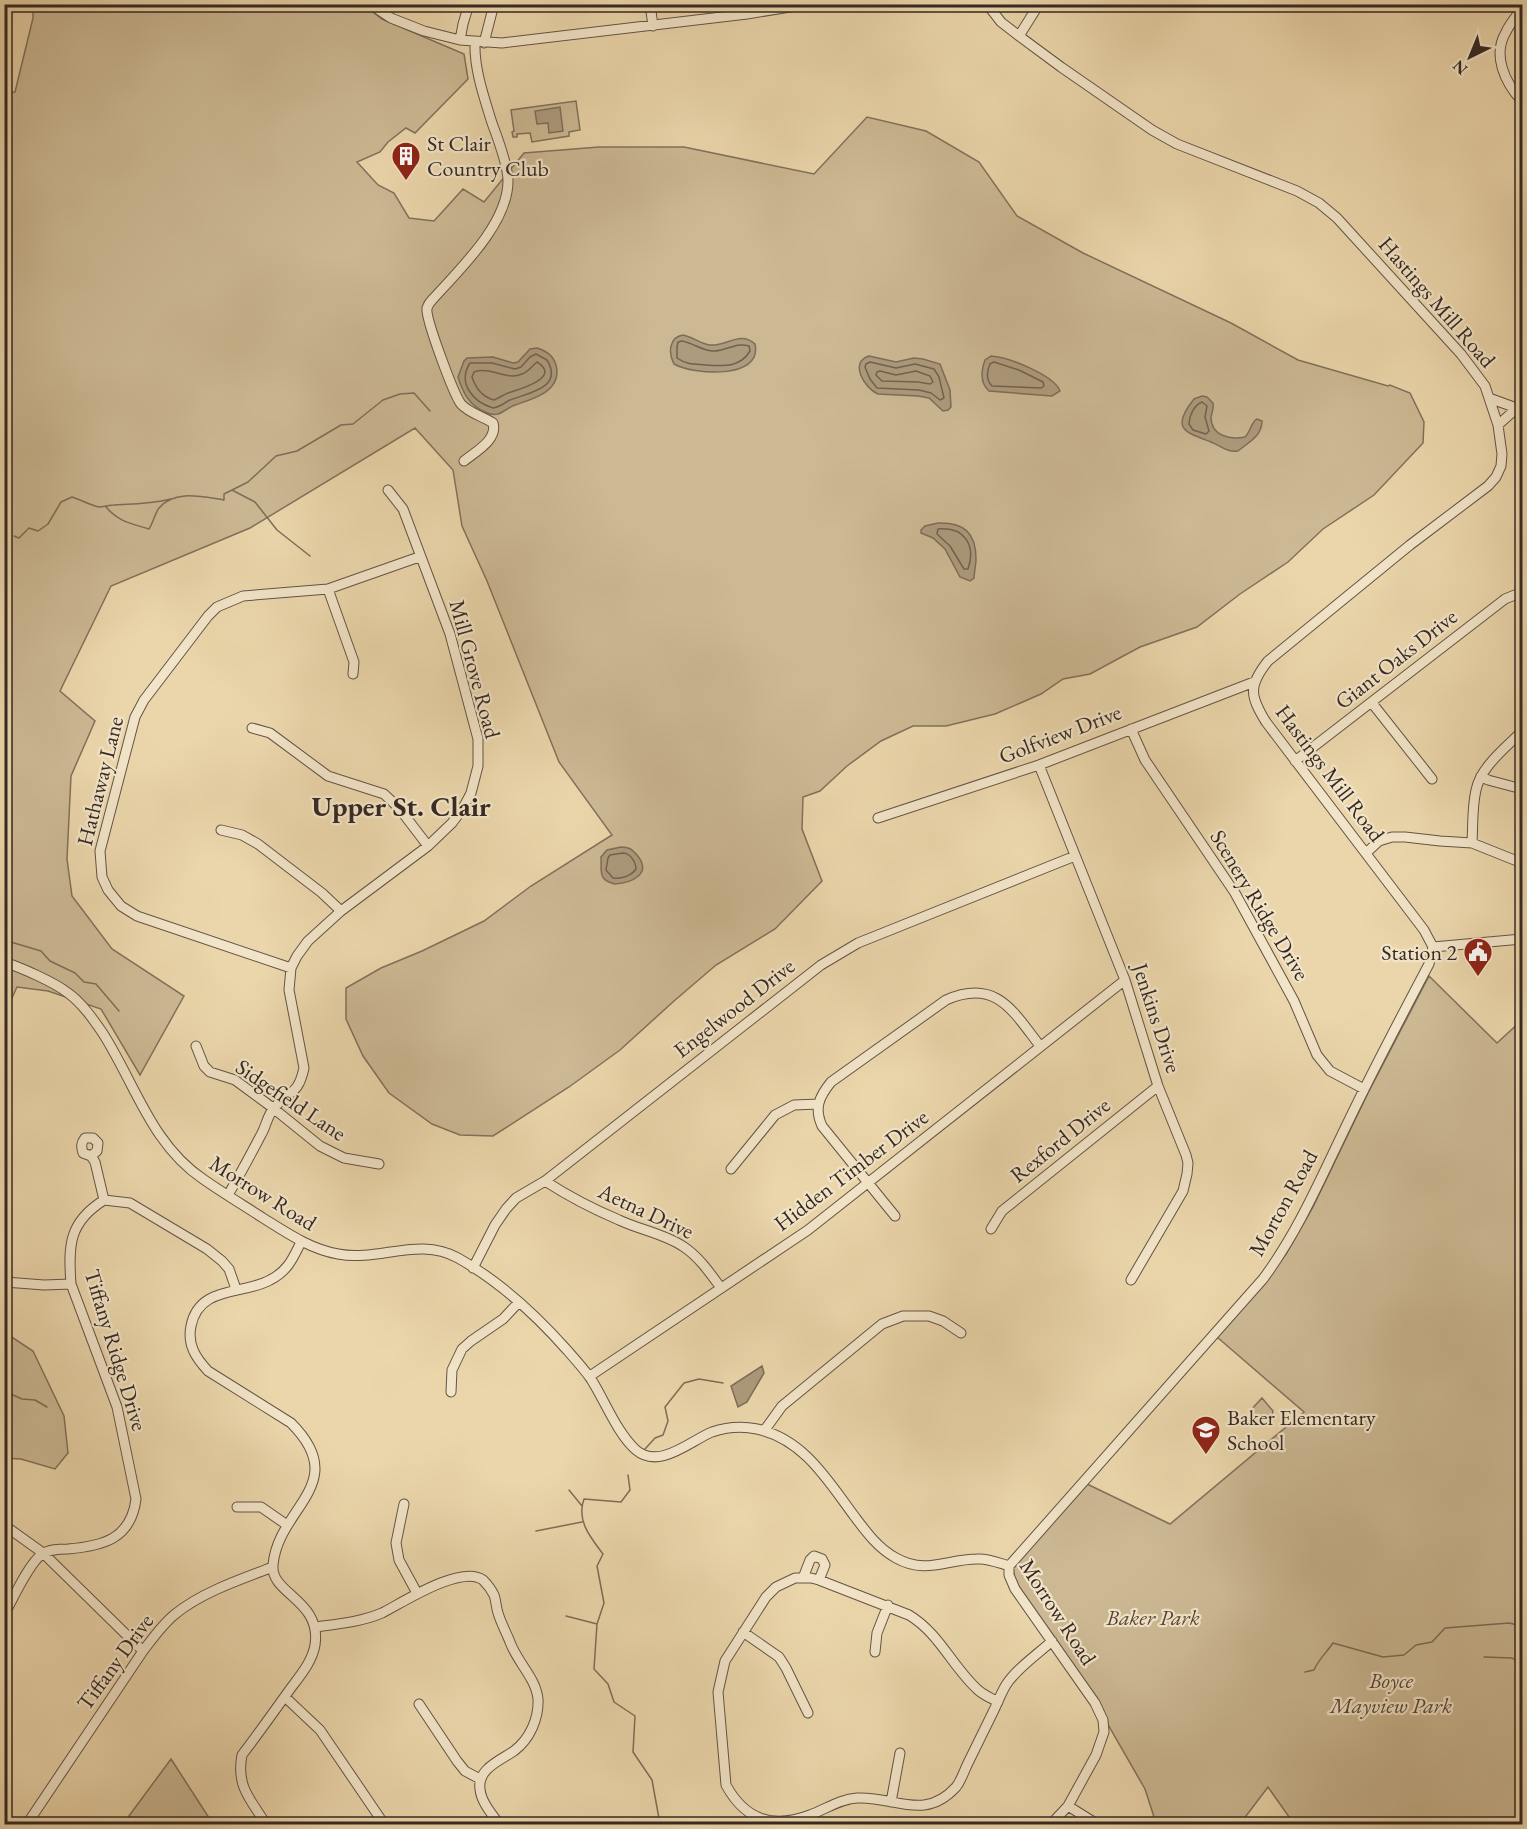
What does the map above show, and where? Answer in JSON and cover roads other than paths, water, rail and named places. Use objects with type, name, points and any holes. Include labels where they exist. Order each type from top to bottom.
[{"type":"street","points":[[370,4],[391,18],[424,31],[460,40],[502,43],[653,26],[772,10],[799,4]]},
{"type":"street","points":[[460,40],[469,4]]},
{"type":"street","points":[[464,461],[491,439],[495,428],[494,423],[467,410],[461,404],[428,320],[427,308],[482,242],[500,214],[506,193],[508,180],[500,145],[476,66],[479,42],[494,4]]},
{"type":"street","points":[[650,4],[653,26]]},
{"type":"street","name":"Hastings Mill Road","points":[[987,4],[1001,22],[1019,36],[1116,105],[1177,144],[1298,191],[1319,203],[1337,218],[1461,354],[1485,386],[1498,425],[1502,447],[1501,466],[1496,477],[1488,486],[1410,545],[1268,661],[1254,682],[1253,695],[1258,710],[1424,930],[1433,947]]},
{"type":"street","points":[[1019,36],[1039,4]]},
{"type":"street","points":[[1522,8],[1505,33],[1501,45],[1502,68],[1513,91],[1522,101]]},
{"type":"street","points":[[1489,398],[1520,409]]},
{"type":"street","points":[[1498,425],[1520,409]]},
{"type":"street","name":"Mill Grove Road","points":[[291,968],[301,948],[341,912],[428,846],[452,823],[464,808],[471,793],[478,766],[478,739],[450,634],[403,509],[388,490]]},
{"type":"street","name":"Hathaway Lane","points":[[291,968],[137,916],[115,899],[108,890],[102,877],[100,851],[135,717],[144,700],[217,607],[243,596],[328,589],[419,556]]},
{"type":"street","points":[[328,589],[354,662],[353,674]]},
{"type":"street","name":"Giant Oaks Drive","points":[[1295,761],[1505,598],[1522,592]]},
{"type":"street","name":"Golfview Drive","points":[[878,818],[1039,765],[1254,682]]},
{"type":"street","points":[[1372,703],[1432,779]]},
{"type":"street","points":[[252,728],[270,733],[328,776],[384,794],[399,808],[428,846]]},
{"type":"street","name":"Scenery Ridge Drive","points":[[1131,729],[1144,760],[1235,893],[1294,1001],[1317,1055],[1330,1071],[1364,1089]]},
{"type":"street","points":[[1472,843],[1475,793],[1481,776],[1522,731]]},
{"type":"street","name":"Jenkins Drive","points":[[1039,765],[1125,980],[1158,1086],[1188,1163],[1183,1191],[1131,1280]]},
{"type":"street","points":[[1481,776],[1522,789]]},
{"type":"street","points":[[221,830],[242,835],[258,844],[322,893],[341,912]]},
{"type":"street","points":[[1366,853],[1379,841],[1392,837],[1472,843],[1522,863]]},
{"type":"street","name":"Engelwood Drive","points":[[473,1268],[495,1225],[516,1198],[545,1181],[821,965],[858,943],[1074,856]]},
{"type":"street","points":[[1433,947],[1522,939]]},
{"type":"street","name":"Morton Road","points":[[1009,1566],[1263,1278],[1283,1251],[1429,964],[1433,947]]},
{"type":"street","name":"Morrow Road","points":[[4,962],[53,984],[76,1000],[113,1049],[153,1124],[168,1149],[181,1163],[302,1242],[321,1250],[341,1255],[361,1255],[408,1248],[426,1248],[457,1257],[541,1321],[590,1376],[623,1435],[637,1452],[653,1458],[663,1457],[725,1428],[740,1427],[764,1431],[793,1445],[808,1456],[867,1534],[885,1551],[898,1559],[916,1566],[930,1567],[979,1558],[1009,1566],[1009,1575],[1015,1589],[1095,1703],[1103,1720],[1104,1732],[1096,1755],[1068,1806],[1051,1824]]},
{"type":"street","points":[[228,1195],[273,1108],[299,1084],[303,1068],[289,990],[291,968]]},
{"type":"street","name":"Hidden Timber Drive","points":[[590,1376],[808,1230],[1125,980]]},
{"type":"street","points":[[895,1216],[825,1131],[819,1119],[818,1104],[831,1082],[946,1000],[962,993],[993,996],[1001,1000],[1012,1009],[1040,1046]]},
{"type":"street","name":"Sidgefield Lane","points":[[196,1047],[204,1066],[210,1072],[235,1080],[320,1146],[344,1158],[380,1164]]},
{"type":"street","name":"Rexford Drive","points":[[991,1230],[1002,1211],[1158,1086]]},
{"type":"street","points":[[731,1169],[775,1115],[794,1105],[818,1104]]},
{"type":"street","points":[[91,1156],[95,1162],[104,1200],[130,1203],[207,1249],[229,1269],[236,1289]]},
{"type":"street","name":"Aetna Drive","points":[[545,1181],[565,1194],[619,1221],[668,1238],[682,1246],[702,1263],[721,1288]]},
{"type":"street","name":"Tiffany Ridge Drive","points":[[43,1553],[89,1547],[112,1539],[122,1531],[134,1511],[136,1499],[117,1407],[71,1284],[72,1238],[76,1226],[91,1208],[104,1200]]},
{"type":"street","points":[[266,1824],[245,1791],[239,1772],[242,1755],[309,1664],[315,1644],[315,1627],[307,1608],[285,1590],[276,1578],[273,1567],[277,1548],[287,1525],[310,1491],[314,1480],[313,1457],[300,1432],[283,1417],[208,1371],[192,1350],[191,1322],[200,1306],[213,1297],[267,1282],[277,1276],[288,1267],[302,1242]]},
{"type":"street","points":[[5,1282],[44,1285],[71,1284]]},
{"type":"street","points":[[451,1392],[452,1370],[462,1349],[503,1319],[519,1302]]},
{"type":"street","points":[[764,1431],[782,1406],[882,1324],[903,1316],[929,1316],[943,1321],[961,1333]]},
{"type":"street","points":[[404,1504],[396,1543],[399,1560],[417,1593]]},
{"type":"street","points":[[237,1507],[261,1507],[287,1525]]},
{"type":"street","points":[[4,1525],[43,1553],[143,1651]]},
{"type":"street","points":[[4,1615],[34,1561],[43,1553]]},
{"type":"street","points":[[803,1578],[811,1557],[814,1556],[822,1559],[825,1565],[819,1580]]},
{"type":"street","name":"Tiffany Drive","points":[[27,1824],[143,1651],[162,1627],[176,1613],[216,1590],[273,1567]]},
{"type":"street","points":[[315,1627],[352,1622],[381,1613],[417,1593],[460,1577],[482,1580],[494,1594],[497,1611],[514,1653],[535,1686],[538,1701],[535,1724],[526,1739],[516,1750],[491,1764],[480,1779],[479,1788],[484,1802],[499,1824]]},
{"type":"street","points":[[998,1702],[977,1689],[941,1643],[919,1621],[888,1605],[819,1580],[803,1578],[786,1581],[776,1587],[766,1598],[725,1660],[718,1692],[726,1785],[743,1809],[771,1821],[786,1822],[810,1815],[837,1802],[857,1798],[916,1807],[942,1799],[957,1786],[998,1702],[1006,1685],[1052,1641]]},
{"type":"street","points":[[875,1652],[877,1633],[888,1605]]},
{"type":"street","points":[[743,1632],[779,1657],[808,1713]]},
{"type":"street","points":[[285,1697],[320,1730],[384,1824]]},
{"type":"street","points":[[419,1704],[465,1771],[480,1779]]},
{"type":"street","points":[[891,1802],[900,1753]]},
{"type":"street","points":[[1068,1806],[1098,1824]]},
{"type":"water","points":[[560,107],[563,131],[549,133],[548,123],[537,124],[535,111]]},
{"type":"water","points":[[683,335],[710,345],[738,339],[749,340],[755,344],[755,356],[748,364],[725,372],[683,368],[674,364],[671,346],[678,336]]},
{"type":"water","points":[[537,348],[549,354],[556,365],[557,374],[551,388],[538,397],[496,414],[479,409],[467,398],[458,377],[467,358],[493,357],[513,363],[518,362],[530,349]]},
{"type":"water","points":[[869,356],[896,362],[914,358],[923,359],[940,364],[950,390],[951,407],[943,411],[929,398],[878,394],[873,391],[864,381],[859,369],[863,359]]},
{"type":"water","points":[[991,356],[1040,373],[1060,391],[1052,396],[989,391],[984,384],[982,373],[985,360]]},
{"type":"water","points":[[1207,397],[1213,403],[1212,423],[1214,429],[1222,435],[1233,438],[1245,437],[1257,419],[1262,421],[1260,431],[1238,451],[1224,449],[1188,432],[1182,423],[1183,417],[1194,399]]},
{"type":"water","points":[[938,523],[961,527],[971,536],[976,559],[974,578],[970,581],[960,577],[945,549],[933,538],[921,533],[925,526]]},
{"type":"water","points":[[621,847],[634,851],[643,867],[638,876],[627,882],[615,884],[603,877],[601,857],[607,850]]},
{"type":"water","points":[[762,1366],[764,1373],[747,1402],[738,1407],[731,1386]]},
{"type":"waterway","points":[[106,507],[120,519],[149,529],[159,508],[173,498],[198,496],[224,500],[224,494],[248,482],[276,456],[297,451],[341,425],[353,424],[383,400],[400,394],[414,393],[430,411]]},
{"type":"waterway","points":[[232,490],[255,502],[277,530],[310,556]]},
{"type":"waterway","points":[[14,536],[19,538],[29,528],[38,531],[48,524],[61,502],[72,497],[99,507],[171,499]]},
{"type":"waterway","points":[[4,940],[41,951],[50,961],[75,973],[84,982],[96,984],[119,1011]]},
{"type":"waterway","points":[[645,1449],[655,1438],[663,1435],[668,1421],[665,1407],[684,1383],[699,1379],[723,1383]]},
{"type":"waterway","points":[[4,1391],[22,1399],[35,1400],[47,1407]]},
{"type":"waterway","points":[[597,1624],[604,1603],[597,1566],[603,1554],[586,1529],[582,1507],[584,1499],[621,1502],[630,1490],[628,1475]]},
{"type":"waterway","points":[[569,1490],[582,1506]]},
{"type":"waterway","points":[[536,1531],[582,1522]]},
{"type":"waterway","points":[[566,1616],[597,1624],[594,1669],[608,1684],[614,1702],[635,1716],[633,1752],[652,1780],[660,1824]]},
{"type":"waterway","points":[[1305,1672],[1314,1670],[1333,1643],[1383,1657],[1404,1655],[1416,1645],[1432,1642],[1445,1628],[1509,1623],[1522,1626]]},
{"type":"waterway","points":[[1484,1657],[1512,1658],[1522,1665]]},
{"type":"place","name":"St Clair Country Club","points":[[406,182]]},
{"type":"place","name":"Station 2","points":[[1478,978]]},
{"type":"place","name":"Baker Elementary School","points":[[1206,1456]]},
{"type":"district","name":"Upper St. Clair","points":[[401,806]]},
{"type":"park label","name":"Baker Park","points":[[1153,1617]]},
{"type":"park label","name":"Boyce Mayview Park","points":[[1391,1692]]}]
